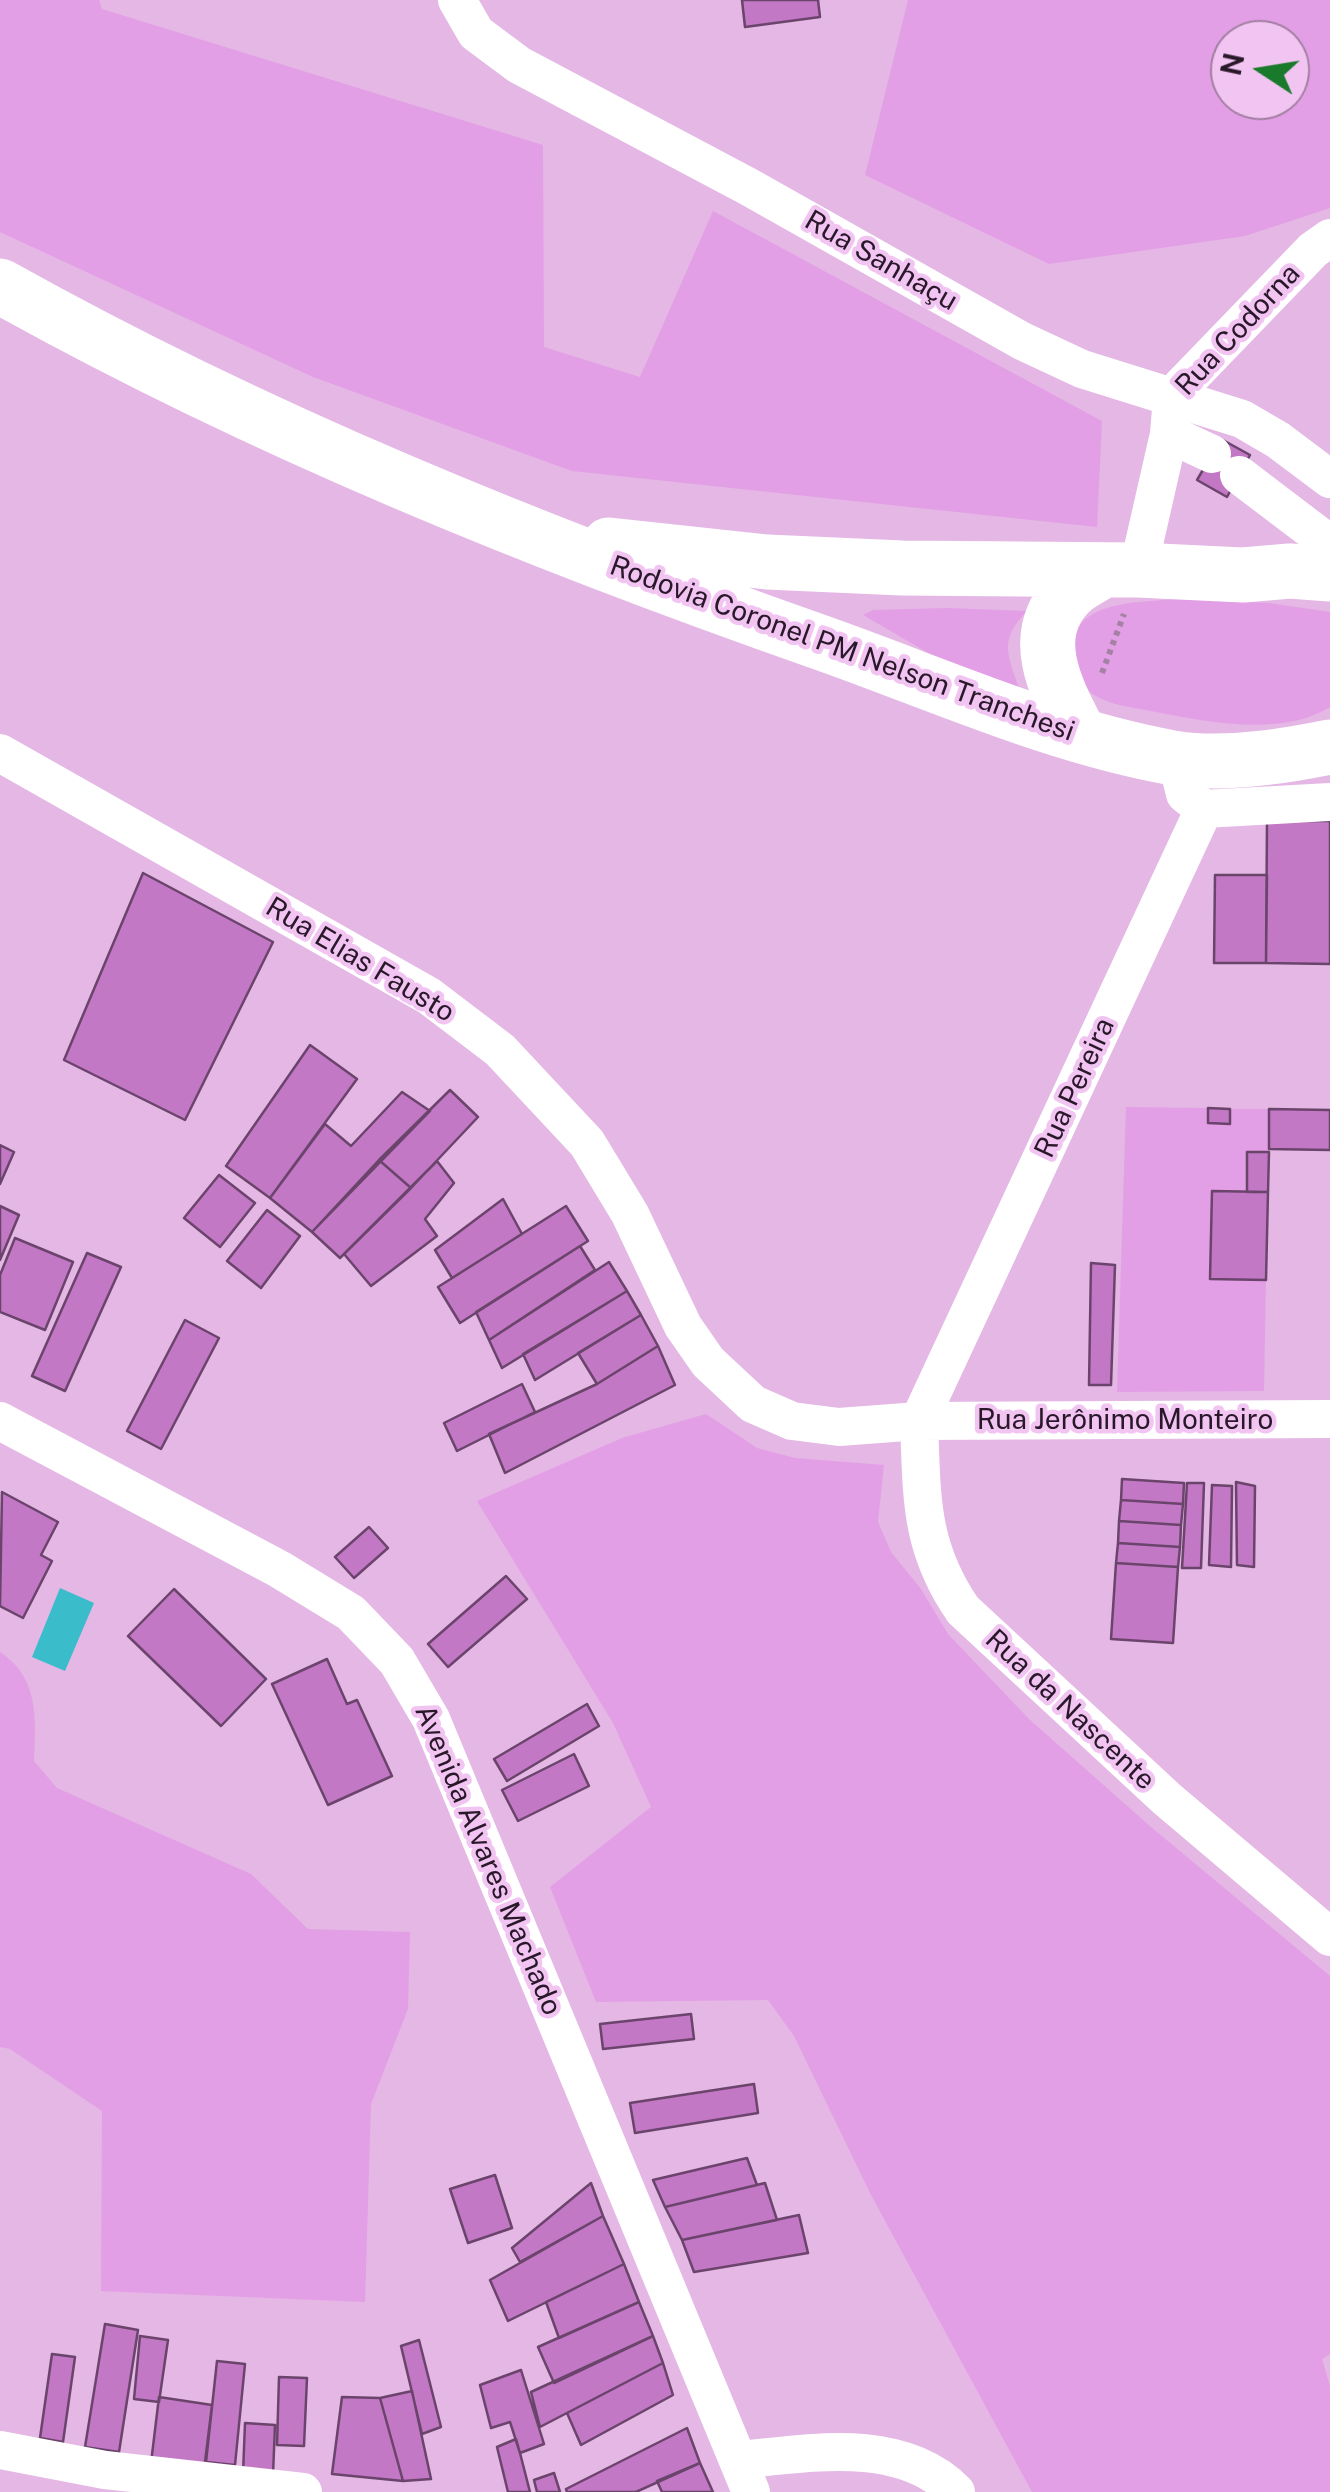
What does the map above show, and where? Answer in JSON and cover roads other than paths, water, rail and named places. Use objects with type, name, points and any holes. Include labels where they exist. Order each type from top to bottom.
[{"type":"highway","name":"Rodovia Coronel PM Nelson Tranchesi","points":[[0,286],[88,336],[373,471],[535,538],[1032,722],[1176,758],[1232,760],[1325,744]]},
{"type":"highway","name":"Rodovia Coronel PM Nelson Tranchesi","points":[[535,538],[768,562],[1330,574]]},
{"type":"highway","points":[[1080,735],[1047,664],[1048,639],[1055,612],[1069,592],[1120,571]]},
{"type":"highway","points":[[1243,575],[1330,598]]},
{"type":"street","name":"Rua Sanhaçu","points":[[457,0],[476,33],[520,65],[750,186],[1022,341],[1082,368],[1242,420],[1278,440],[1330,480]]},
{"type":"street","name":"Rua Codorna","points":[[1120,571],[1169,434],[1172,396],[1313,250],[1330,238]]},
{"type":"street","points":[[1169,434],[1226,465],[1330,544]]},
{"type":"street","name":"Rua Elias Fausto","points":[[0,753],[429,996],[500,1050],[587,1143],[630,1214],[683,1326],[708,1362],[753,1404],[792,1421],[839,1427],[919,1422]]},
{"type":"street","points":[[1176,758],[1185,794],[1204,810],[1330,802]]},
{"type":"street","name":"Rua Pereira","points":[[919,1422],[1204,810]]},
{"type":"street","name":"Rua Jerônimo Monteiro","points":[[919,1422],[1330,1418]]},
{"type":"street","name":"Avenida Alvares Machado","points":[[0,1421],[308,1587],[351,1613],[397,1661],[432,1719],[745,2476]]},
{"type":"street","name":"Rua da Nascente","points":[[919,1422],[922,1501],[931,1551],[945,1584],[963,1610],[1167,1799],[1330,1937]]},
{"type":"street","points":[[0,2450],[106,2470],[303,2492]]},
{"type":"street","points":[[745,2476],[862,2452],[910,2462],[956,2492]]}]
